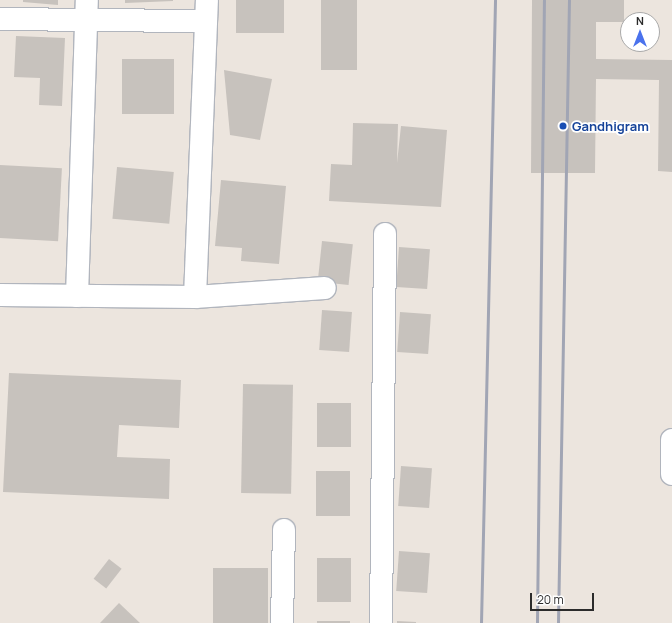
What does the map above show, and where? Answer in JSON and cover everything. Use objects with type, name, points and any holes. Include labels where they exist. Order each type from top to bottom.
[{"type":"street","points":[[77,296],[86,10]]},
{"type":"street","points":[[0,19],[86,10],[206,10],[195,297]]},
{"type":"street","points":[[381,623],[385,234]]},
{"type":"street","points":[[0,295],[195,297],[325,288]]},
{"type":"street","points":[[672,440],[672,474]]},
{"type":"street","points":[[282,623],[284,530]]},
{"type":"building","points":[[23,0],[58,0],[58,5],[23,2]]},
{"type":"building","points":[[125,0],[173,0],[173,1],[125,3]]},
{"type":"building","points":[[236,0],[284,0],[284,33],[236,33]]},
{"type":"building","points":[[321,0],[357,0],[357,70],[321,70]]},
{"type":"building","name":"Gandhigram","points":[[532,0],[624,0],[624,12],[620,12],[620,22],[596,22],[596,59],[672,60],[672,172],[658,171],[659,80],[596,79],[595,173],[531,173]]},
{"type":"building","points":[[16,36],[65,38],[62,106],[39,105],[40,78],[14,77]]},
{"type":"building","points":[[122,59],[174,59],[174,114],[122,114]]},
{"type":"building","points":[[224,70],[272,79],[260,140],[230,135]]},
{"type":"building","points":[[353,123],[398,124],[397,163],[401,126],[447,130],[441,207],[329,201],[331,164],[352,165]]},
{"type":"building","points":[[0,165],[62,168],[58,241],[0,238]]},
{"type":"building","points":[[117,167],[174,172],[169,224],[112,219]]},
{"type":"building","points":[[221,180],[286,186],[279,264],[241,261],[242,248],[215,246]]},
{"type":"building","points":[[322,241],[353,244],[349,285],[318,282]]},
{"type":"building","points":[[399,247],[430,249],[427,289],[396,287]]},
{"type":"building","points":[[322,310],[352,312],[349,352],[319,350]]},
{"type":"building","points":[[400,312],[431,314],[428,354],[397,352]]},
{"type":"building","points":[[9,373],[181,380],[179,428],[119,425],[117,457],[170,459],[169,499],[3,492]]},
{"type":"building","points":[[243,384],[293,385],[291,494],[241,493]]},
{"type":"building","points":[[317,403],[351,403],[351,447],[317,447]]},
{"type":"building","points":[[401,466],[432,468],[429,508],[398,506]]},
{"type":"building","points":[[316,471],[350,471],[350,516],[316,516]]},
{"type":"building","points":[[399,551],[430,553],[427,593],[396,591]]},
{"type":"building","points":[[317,558],[351,558],[351,602],[317,602]]},
{"type":"building","points":[[109,559],[122,569],[106,589],[94,579]]},
{"type":"building","points":[[213,568],[268,568],[268,623],[213,623]]},
{"type":"building","points":[[119,603],[140,623],[100,623]]},
{"type":"building","points":[[317,621],[350,621],[350,623],[317,623]]},
{"type":"building","points":[[397,621],[416,622],[416,623],[397,623]]},
{"type":"railway","points":[[481,623],[495,0]]},
{"type":"railway","points":[[537,623],[544,0]]},
{"type":"railway","points":[[558,623],[569,0]]},
{"type":"place","name":"Gandhigram","points":[[563,126]]}]
